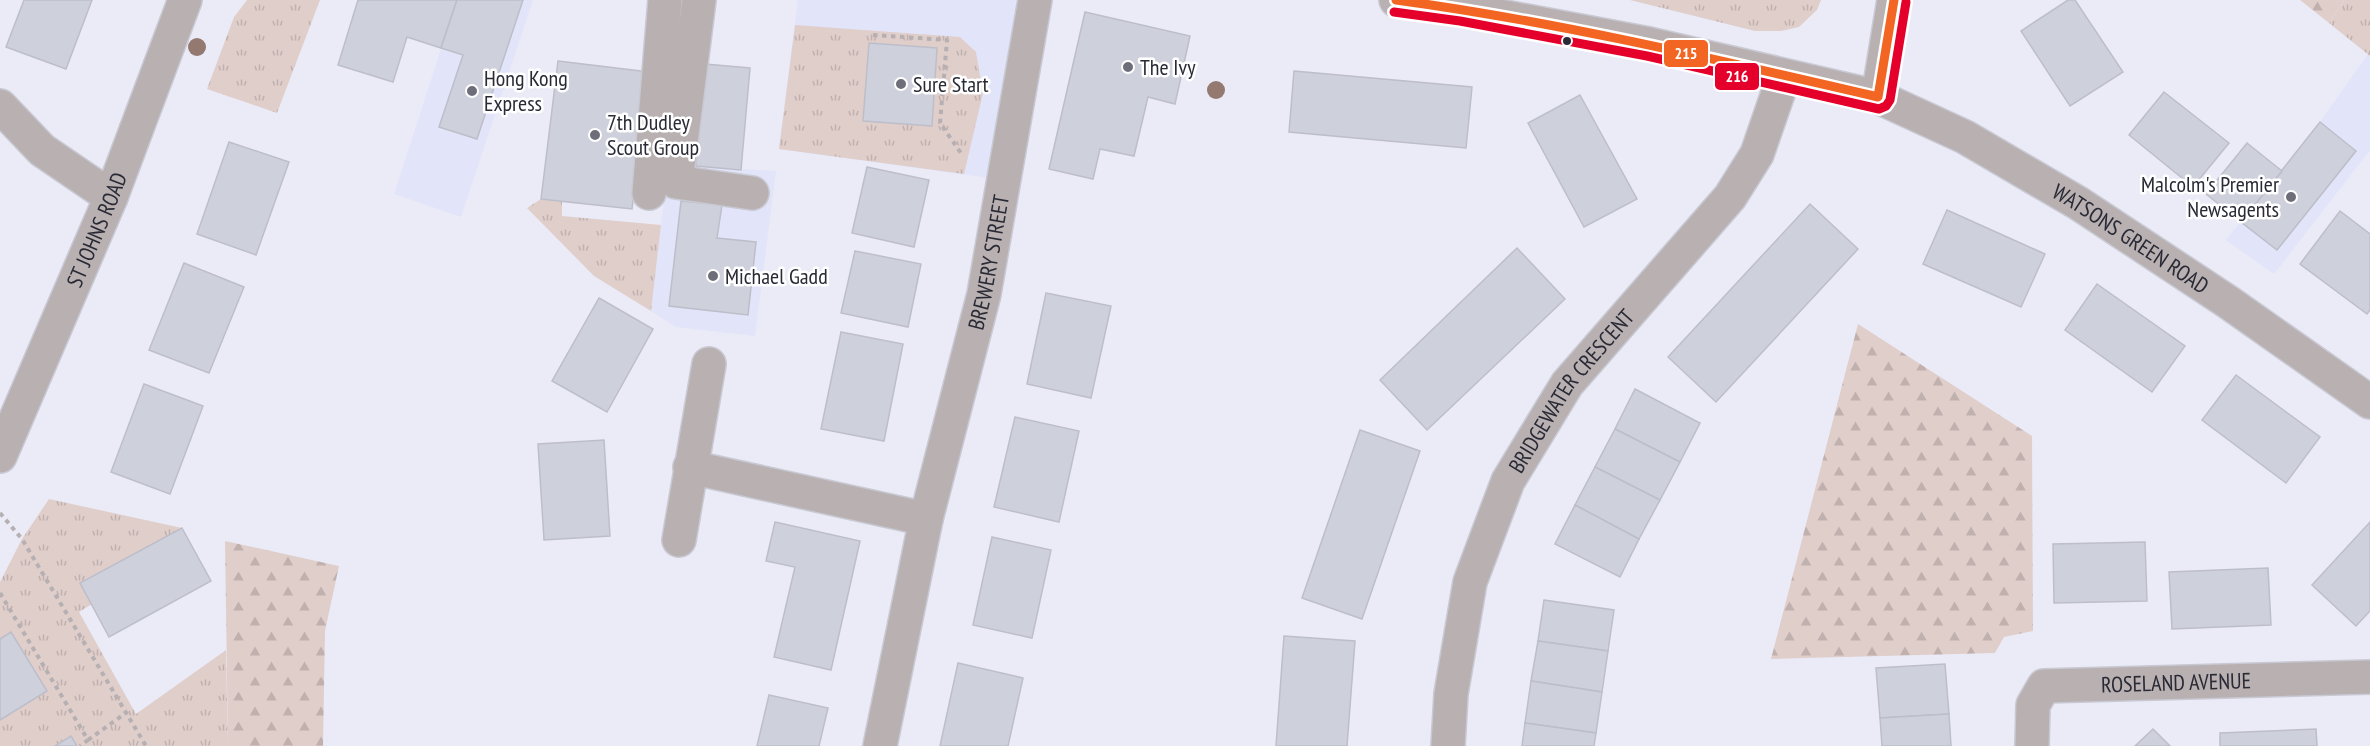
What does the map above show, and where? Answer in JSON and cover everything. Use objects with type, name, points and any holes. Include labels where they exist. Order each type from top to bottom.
[{"type":"street","name":"ST JOHNS ROAD","points":[[0,456],[111,197],[185,0]]},
{"type":"street","points":[[649,193],[665,0]]},
{"type":"street","points":[[699,0],[676,182],[752,193]]},
{"type":"street","name":"BREWERY STREET","points":[[880,746],[926,519],[984,294],[1035,0]]},
{"type":"street","name":"WATSONS GREEN ROAD","points":[[1396,0],[1462,9],[1649,44],[1878,98],[1965,137],[2078,203],[2228,302],[2370,402]]},
{"type":"street","points":[[1878,98],[1894,0]]},
{"type":"street","name":"BRIDGEWATER CRESCENT","points":[[1448,746],[1451,694],[1470,582],[1508,481],[1567,384],[1730,198],[1757,154],[1784,76]]},
{"type":"street","points":[[0,106],[42,150],[111,197]]},
{"type":"street","points":[[679,540],[709,364]]},
{"type":"street","points":[[690,467],[926,519]]},
{"type":"street","name":"ROSELAND AVENUE","points":[[2032,746],[2033,705],[2044,686],[2370,677]]},
{"type":"path","points":[[873,35],[947,40],[940,123],[967,162]]},
{"type":"path","points":[[0,513],[22,539],[146,746]]},
{"type":"path","points":[[0,593],[88,740]]},
{"type":"path","points":[[80,746],[127,712]]},
{"type":"shaded area","points":[[457,0],[533,0],[461,217],[394,194]]},
{"type":"shaded area","points":[[798,0],[1035,0],[1004,180],[779,149]]},
{"type":"shaded area","points":[[685,20],[705,64],[696,166],[776,171],[755,336],[676,327],[651,311]]},
{"type":"shaded area","points":[[2368,54],[2370,56],[2370,150],[2274,274],[2226,240],[2320,122]]},
{"type":"green space","points":[[247,0],[320,0],[277,113],[207,89],[234,17]]},
{"type":"green space","points":[[1630,0],[1821,0],[1817,10],[1799,27],[1781,31],[1755,31]]},
{"type":"green space","points":[[2300,0],[2344,0],[2329,23]]},
{"type":"green space","points":[[2344,0],[2370,0],[2370,56],[2329,23]]},
{"type":"green space","points":[[795,25],[960,37],[976,52],[983,93],[964,174],[779,149]]},
{"type":"green space","points":[[541,199],[562,202],[562,216],[661,225],[651,311],[594,276],[527,208]]},
{"type":"green space","points":[[1858,324],[2032,436],[2033,631],[2004,637],[1995,653],[1771,659]]},
{"type":"green space","points":[[49,499],[182,528],[80,583],[92,604],[79,612],[136,714],[226,650],[228,746],[0,746],[0,582],[22,539]]},
{"type":"green space","points":[[225,541],[339,566],[325,631],[323,746],[228,746]]},
{"type":"building","points":[[24,0],[92,0],[66,69],[6,47]]},
{"type":"building","points":[[358,0],[457,0],[441,48],[407,37],[393,82],[338,65]]},
{"type":"building","name":"Hong Kong Express","points":[[457,0],[523,0],[477,139],[439,127],[463,55],[441,48]]},
{"type":"building","points":[[2068,0],[2075,0],[2123,72],[2070,106],[2021,31]]},
{"type":"building","name":"The Ivy","points":[[1085,12],[1190,36],[1175,104],[1148,97],[1134,156],[1100,149],[1093,179],[1049,169]]},
{"type":"building","name":"Sure Start","points":[[869,43],[937,48],[932,126],[863,121]]},
{"type":"building","name":"7th Dudley Scout Group","points":[[558,61],[649,72],[632,209],[541,199]]},
{"type":"building","points":[[705,64],[750,68],[741,170],[696,166]]},
{"type":"building","points":[[1294,71],[1472,87],[1466,148],[1289,132]]},
{"type":"building","points":[[2164,92],[2229,143],[2193,187],[2129,135]]},
{"type":"building","points":[[1580,95],[1637,199],[1584,227],[1528,123]]},
{"type":"building","name":"Malcolm's Premier Newsagents","points":[[2320,122],[2356,151],[2277,250],[2241,222]]},
{"type":"building","points":[[229,142],[289,162],[256,255],[197,234]]},
{"type":"building","points":[[2247,143],[2282,171],[2241,222],[2206,194]]},
{"type":"building","points":[[867,167],[929,180],[914,247],[852,233]]},
{"type":"building","points":[[681,201],[722,205],[717,238],[756,242],[748,315],[669,306]]},
{"type":"building","points":[[1810,204],[1858,249],[1716,402],[1668,357]]},
{"type":"building","points":[[1947,210],[2045,254],[2021,307],[1923,264]]},
{"type":"building","points":[[2340,211],[2370,234],[2370,310],[2367,314],[2300,264]]},
{"type":"building","points":[[1517,248],[1565,299],[1427,430],[1380,380]]},
{"type":"building","points":[[855,251],[921,264],[908,327],[841,313]]},
{"type":"building","points":[[184,263],[244,287],[209,373],[149,350]]},
{"type":"building","points":[[2097,284],[2185,346],[2152,392],[2065,330]]},
{"type":"building","points":[[1046,293],[1111,306],[1091,398],[1027,384]]},
{"type":"building","points":[[599,298],[653,329],[607,412],[552,381]]},
{"type":"building","points":[[841,332],[903,344],[884,441],[821,429]]},
{"type":"building","points":[[2236,375],[2320,437],[2286,483],[2202,420]]},
{"type":"building","points":[[144,384],[203,406],[170,494],[111,472]]},
{"type":"building","points":[[1635,389],[1700,423],[1680,462],[1615,429]]},
{"type":"building","points":[[1015,417],[1079,431],[1059,522],[994,507]]},
{"type":"building","points":[[1615,429],[1680,462],[1660,500],[1595,467]]},
{"type":"building","points":[[1360,430],[1420,451],[1362,619],[1302,598]]},
{"type":"building","points":[[604,440],[610,536],[544,540],[538,444]]},
{"type":"building","points":[[1595,467],[1660,500],[1639,539],[1575,505]]},
{"type":"building","points":[[1575,505],[1639,539],[1620,577],[1555,544]]},
{"type":"building","points":[[775,522],[860,541],[831,670],[774,657],[795,567],[766,561]]},
{"type":"building","points":[[2370,522],[2370,611],[2356,626],[2312,585]]},
{"type":"building","points":[[182,528],[211,581],[109,637],[80,583]]},
{"type":"building","points":[[992,537],[1051,550],[1032,638],[973,625]]},
{"type":"building","points":[[2145,542],[2147,601],[2054,603],[2053,544]]},
{"type":"building","points":[[2268,568],[2271,625],[2172,629],[2169,572]]},
{"type":"building","points":[[1544,600],[1614,610],[1608,651],[1538,641]]},
{"type":"building","points":[[11,632],[47,691],[0,720],[0,639]]},
{"type":"building","points":[[1284,636],[1355,641],[1347,746],[1276,746]]},
{"type":"building","points":[[1538,641],[1608,651],[1602,692],[1531,681]]},
{"type":"building","points":[[958,663],[1023,678],[1008,746],[940,746]]},
{"type":"building","points":[[1945,664],[1949,714],[1880,718],[1876,668]]},
{"type":"building","points":[[1531,681],[1602,692],[1596,733],[1525,723]]},
{"type":"building","points":[[769,695],[828,708],[819,746],[757,746]]},
{"type":"building","points":[[1949,714],[1951,746],[1882,746],[1880,718]]},
{"type":"building","points":[[1525,723],[1596,733],[1594,746],[1522,746]]},
{"type":"building","points":[[2153,729],[2170,746],[2135,746]]},
{"type":"building","points":[[2316,729],[2317,746],[2220,746],[2220,733]]},
{"type":"building","points":[[71,736],[77,746],[55,746]]},
{"type":"transit line","name":"215","points":[[1396,0],[1578,31],[1878,97],[1894,0]]},
{"type":"transit line","name":"216","points":[[1394,12],[1460,21],[1647,56],[1879,109],[1886,106],[1890,100],[1906,2]]},
{"type":"place","name":"The Ivy","points":[[1128,67]]},
{"type":"place","name":"Sure Start","points":[[901,84]]},
{"type":"place","name":"Hong Kong Express","points":[[472,91]]},
{"type":"place","name":"7th Dudley Scout Group","points":[[595,135]]},
{"type":"place","name":"Malcolm's Premier Newsagents","points":[[2291,197]]},
{"type":"place","name":"Michael Gadd","points":[[713,276]]}]
